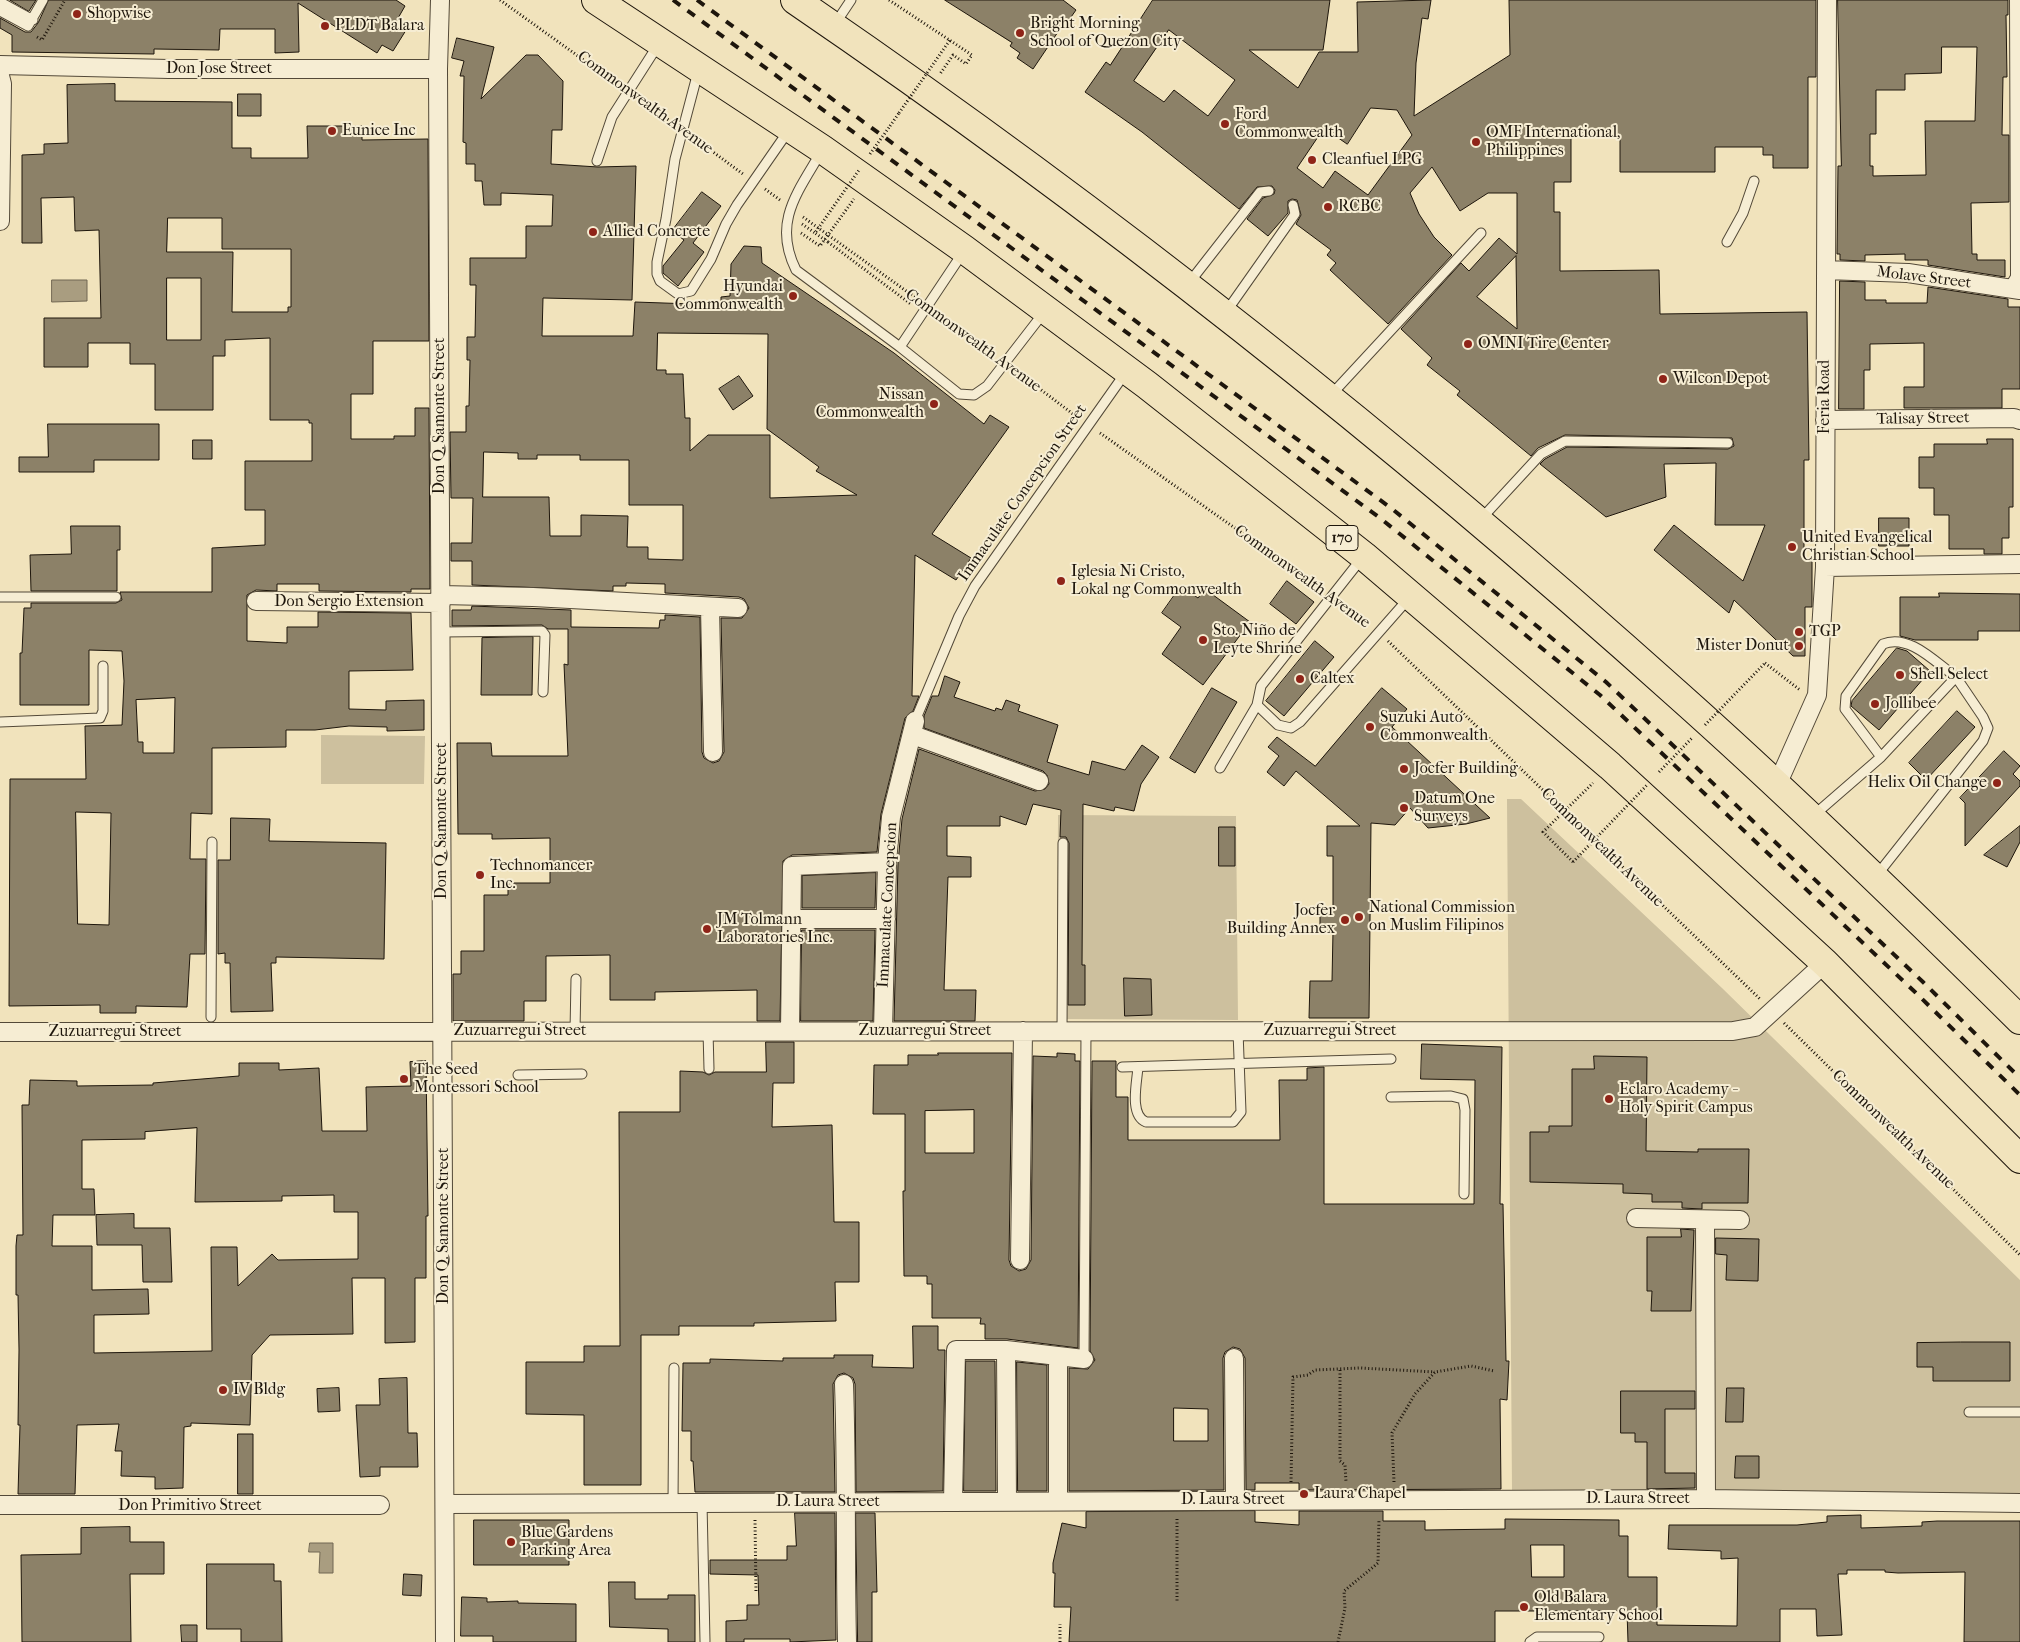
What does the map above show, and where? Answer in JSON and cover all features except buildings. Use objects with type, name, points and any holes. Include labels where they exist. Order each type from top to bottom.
[{"type":"main road","name":"170","points":[[596,0],[863,175],[1047,309],[1127,369],[1412,595],[1610,766],[1825,963],[2020,1159]]},
{"type":"main road","points":[[795,0],[960,116],[1187,285],[1329,398],[1479,522],[1580,608],[1777,785],[1875,877],[2020,1020]]},
{"type":"street","name":"Don Q. Samonte Street","points":[[440,0],[438,69],[446,1504],[445,1642]]},
{"type":"street","name":"Feria Road","points":[[1777,785],[1817,695],[1825,567],[1827,0]]},
{"type":"street","points":[[2017,289],[2020,278],[2019,0]]},
{"type":"street","name":"Don Jose Street","points":[[0,65],[169,69],[438,69]]},
{"type":"street","points":[[0,76],[2,84],[0,220]]},
{"type":"street","name":"Molave Street","points":[[1826,270],[1908,273],[2006,289],[2017,289]]},
{"type":"street","name":"Talisay Street","points":[[1825,420],[2014,418],[2020,420]]},
{"type":"street","points":[[1825,567],[2020,564]]},
{"type":"street","name":"Don Sergio Extension","points":[[256,601],[533,596],[738,608]]},
{"type":"street","points":[[710,607],[713,752]]},
{"type":"street","points":[[914,728],[1039,781]]},
{"type":"street","name":"Immaculate Concepcion","points":[[882,1031],[886,862],[892,817],[914,728]]},
{"type":"street","points":[[790,1031],[792,866],[886,862]]},
{"type":"street","points":[[791,919],[886,919]]},
{"type":"street","name":"Zuzuarregui Street","points":[[0,1032],[1733,1031],[1755,1027],[1825,963]]},
{"type":"street","points":[[1020,1260],[1022,1031]]},
{"type":"street","points":[[1636,1218],[1740,1220]]},
{"type":"street","points":[[1704,1220],[1706,1498]]},
{"type":"street","points":[[953,1502],[956,1350],[1006,1350],[1084,1359]]},
{"type":"street","points":[[1006,1350],[1007,1501]]},
{"type":"street","points":[[1058,1356],[1058,1501]]},
{"type":"street","points":[[1234,1358],[1235,1500]]},
{"type":"street","points":[[844,1384],[846,1424],[844,1502],[847,1642]]},
{"type":"street","name":"D. Laura Street","points":[[446,1504],[1706,1498],[2020,1503]]},
{"type":"street","name":"Don Primitivo Street","points":[[0,1505],[380,1505]]},
{"type":"lane","points":[[1,7],[28,26],[43,0]]},
{"type":"lane","points":[[833,26],[851,0]]},
{"type":"lane","points":[[597,161],[606,130],[628,91],[661,42]]},
{"type":"lane","points":[[700,67],[675,159],[657,262],[657,274],[660,281],[678,294],[691,291],[712,259],[726,224],[753,181],[791,128]]},
{"type":"lane","points":[[822,149],[789,207],[787,244],[789,257],[796,270],[900,346],[959,394],[974,395],[988,386],[1047,309]]},
{"type":"lane","points":[[1727,242],[1743,213],[1754,181]]},
{"type":"lane","points":[[1187,285],[1260,192],[1269,191]]},
{"type":"lane","points":[[1225,315],[1295,214],[1293,205]]},
{"type":"lane","points":[[1329,398],[1480,234]]},
{"type":"lane","points":[[900,346],[965,250]]},
{"type":"lane","name":"Immaculate Concepcion Street","points":[[914,728],[959,616],[974,586],[1089,426],[1127,369]]},
{"type":"lane","points":[[1479,522],[1541,454],[1565,441],[1728,443]]},
{"type":"lane","points":[[1220,768],[1258,705],[1261,686],[1364,556]]},
{"type":"lane","points":[[1258,705],[1278,725],[1291,728],[1300,722],[1378,631],[1412,595]]},
{"type":"lane","points":[[0,597],[116,597]]},
{"type":"lane","points":[[441,632],[542,631],[545,634],[543,692]]},
{"type":"lane","points":[[1875,877],[1984,740],[1988,728],[1984,717],[1956,677],[1911,644],[1896,640],[1883,644],[1846,696],[1844,702],[1844,709],[1881,757]]},
{"type":"lane","points":[[0,722],[100,718],[103,711],[103,666]]},
{"type":"lane","points":[[1812,818],[1881,757],[1956,677]]},
{"type":"lane","points":[[211,1017],[212,842]]},
{"type":"lane","points":[[1062,1031],[1063,843]]},
{"type":"lane","points":[[576,979],[576,1031]]},
{"type":"lane","points":[[708,1031],[709,1069]]},
{"type":"lane","points":[[1084,1359],[1086,1031]]},
{"type":"lane","points":[[1138,1067],[1136,1112],[1140,1119],[1146,1122],[1233,1122],[1241,1112],[1238,1031]]},
{"type":"lane","points":[[1122,1068],[1391,1059]]},
{"type":"lane","points":[[518,1075],[582,1074]]},
{"type":"lane","points":[[1391,1097],[1451,1096],[1463,1099],[1465,1110],[1464,1194]]},
{"type":"lane","points":[[673,1503],[674,1368]]},
{"type":"lane","points":[[1969,1412],[2020,1412]]},
{"type":"lane","points":[[702,1503],[705,1641]]},
{"type":"lane","points":[[1530,1642],[1537,1637],[1599,1637]]},
{"type":"path","name":"Commonwealth Avenue","points":[[500,0],[828,235],[925,310],[1005,363],[1089,426],[1378,631],[1772,1011],[2020,1255]]},
{"type":"path","points":[[889,0],[972,55],[966,64],[953,55]]},
{"type":"path","points":[[870,154],[950,40]]},
{"type":"path","points":[[814,233],[863,175]]},
{"type":"path","points":[[863,175],[828,235],[820,246],[794,229],[799,222],[814,233],[828,242],[925,310]]},
{"type":"path","points":[[1705,725],[1765,663],[1796,690]]},
{"type":"path","points":[[1659,772],[1693,737]]},
{"type":"path","points":[[1610,766],[1543,832],[1572,862],[1648,784]]},
{"type":"path","points":[[1291,1500],[1293,1377],[1308,1376],[1315,1370],[1360,1368],[1435,1372],[1471,1366],[1494,1371]]},
{"type":"path","points":[[1340,1370],[1340,1462],[1345,1465],[1346,1500]]},
{"type":"path","points":[[1338,1642],[1345,1608],[1344,1591],[1378,1563],[1387,1500],[1392,1433],[1415,1394],[1435,1372]]},
{"type":"path","points":[[754,1503],[756,1592]]},
{"type":"path","points":[[1177,1521],[1177,1603]]},
{"type":"path","points":[[1060,1624],[1060,1642]]},
{"type":"shaded area","points":[[52,280],[87,280],[87,301],[52,302]]},
{"type":"shaded area","points":[[321,735],[425,736],[424,784],[321,784]]},
{"type":"shaded area","points":[[1507,799],[1521,799],[1722,988],[2020,1280],[2020,1498],[1512,1492]]},
{"type":"shaded area","points":[[1058,815],[1236,816],[1238,1020],[1057,1019]]},
{"type":"shaded area","points":[[310,1543],[333,1543],[333,1573],[319,1573],[320,1552],[309,1552]]},
{"type":"railway","points":[[673,0],[1380,518],[1600,695],[1915,992],[2020,1095]]},
{"type":"railway","points":[[697,0],[1391,508],[1606,682],[1923,982],[2020,1078]]},
{"type":"place","name":"Shopwise","points":[[77,14]]},
{"type":"place","name":"PLDT Balara","points":[[325,26]]},
{"type":"place","name":"Bright Morning School of Quezon City","points":[[1020,33]]},
{"type":"place","name":"Ford Commonwealth","points":[[1225,124]]},
{"type":"place","name":"Eunice Inc","points":[[332,131]]},
{"type":"place","name":"OMF International, Philippines","points":[[1476,142]]},
{"type":"place","name":"Cleanfuel LPG","points":[[1312,160]]},
{"type":"place","name":"RCBC","points":[[1328,207]]},
{"type":"place","name":"Allied Concrete","points":[[593,232]]},
{"type":"place","name":"Hyundai Commonwealth","points":[[793,296]]},
{"type":"place","name":"OMNI Tire Center","points":[[1468,344]]},
{"type":"place","name":"Wilcon Depot","points":[[1663,379]]},
{"type":"place","name":"Nissan Commonwealth","points":[[934,404]]},
{"type":"place","name":"United Evangelical Christian School","points":[[1792,547]]},
{"type":"place","name":"Iglesia Ni Cristo, Lokal ng Commonwealth","points":[[1061,581]]},
{"type":"place","name":"TGP","points":[[1799,632]]},
{"type":"place","name":"Sto. Niño de Leyte Shrine","points":[[1203,640]]},
{"type":"place","name":"Mister Donut","points":[[1799,646]]},
{"type":"place","name":"Shell Select","points":[[1900,675]]},
{"type":"place","name":"Caltex","points":[[1300,679]]},
{"type":"place","name":"Jollibee","points":[[1875,704]]},
{"type":"place","name":"Suzuki Auto Commonwealth","points":[[1370,727]]},
{"type":"place","name":"Jocfer Building","points":[[1404,769]]},
{"type":"place","name":"Helix Oil Change","points":[[1997,783]]},
{"type":"place","name":"Datum One Surveys","points":[[1404,808]]},
{"type":"place","name":"Technomancer Inc.","points":[[480,875]]},
{"type":"place","name":"National Commission on Muslim Filipinos","points":[[1359,917]]},
{"type":"place","name":"Jocfer Building Annex","points":[[1345,920]]},
{"type":"place","name":"JM Tolmann Laboratories Inc.","points":[[707,929]]},
{"type":"place","name":"The Seed Montessori School","points":[[404,1079]]},
{"type":"place","name":"Eclaro Academy - Holy Spirit Campus","points":[[1609,1099]]},
{"type":"place","name":"IV Bldg","points":[[223,1390]]},
{"type":"place","name":"Laura Chapel","points":[[1304,1494]]},
{"type":"place","name":"Blue Gardens Parking Area","points":[[511,1542]]},
{"type":"place","name":"Old Balara Elementary School","points":[[1524,1607]]}]
